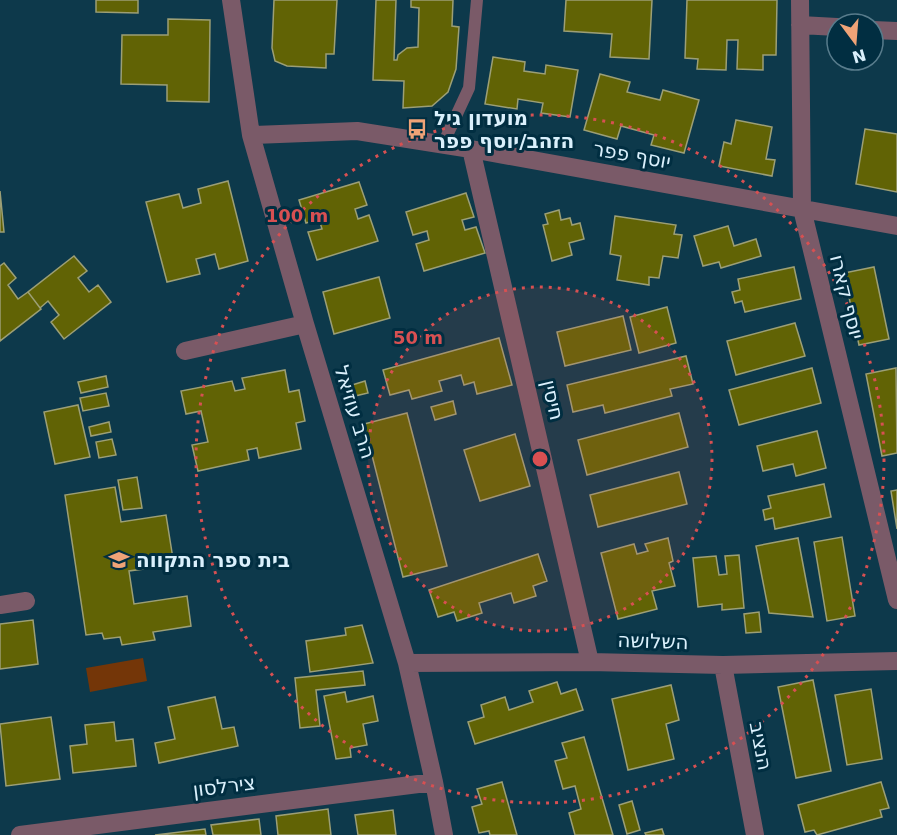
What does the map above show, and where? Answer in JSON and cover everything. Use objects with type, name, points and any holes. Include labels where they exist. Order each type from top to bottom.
[{"type":"street","name":"הרב עוזיאל","points":[[231,0],[251,135],[304,324],[407,663],[444,835]]},
{"type":"street","name":"יוסף קארו","points":[[800,0],[802,209],[897,600]]},
{"type":"street","points":[[800,25],[825,26]]},
{"type":"street","name":"יוסף פפר","points":[[251,135],[357,131],[443,144],[897,226]]},
{"type":"street","name":"חיסין","points":[[471,149],[590,662]]},
{"type":"street","points":[[185,351],[304,324]]},
{"type":"street","points":[[0,605],[26,601]]},
{"type":"street","name":"השלושה","points":[[407,663],[590,662],[723,665],[897,661]]},
{"type":"street","name":"הנציב","points":[[723,665],[755,835]]},
{"type":"street","name":"צירלסון","points":[[20,835],[434,782]]},
{"type":"lane","points":[[443,144],[469,88],[477,0]]},
{"type":"shaded area","points":[[143,658],[147,681],[90,692],[86,668]]},
{"type":"building","points":[[96,0],[138,0],[138,13],[96,12]]},
{"type":"building","points":[[274,0],[337,0],[334,54],[326,54],[326,68],[287,66],[275,61],[272,48]]},
{"type":"building","points":[[376,0],[396,0],[394,60],[397,60],[398,55],[407,48],[418,47],[419,8],[411,7],[411,0],[453,0],[452,26],[459,27],[456,69],[448,92],[432,106],[403,108],[404,81],[373,80]]},
{"type":"building","points":[[566,0],[652,0],[649,59],[610,57],[612,34],[564,31]]},
{"type":"building","points":[[687,0],[777,0],[776,55],[763,55],[763,70],[737,69],[738,40],[727,40],[726,70],[697,69],[698,59],[685,58]]},
{"type":"building","points":[[168,19],[210,20],[209,102],[167,101],[167,85],[121,84],[122,35],[168,35]]},
{"type":"building","points":[[493,57],[525,62],[524,71],[545,74],[546,65],[578,70],[570,117],[541,113],[543,103],[518,99],[517,109],[485,104]]},
{"type":"building","points":[[600,74],[630,82],[627,92],[660,100],[663,90],[699,100],[684,153],[651,145],[654,135],[621,126],[617,139],[584,130]]},
{"type":"building","points":[[736,120],[772,127],[766,159],[775,160],[772,176],[719,166],[724,142],[731,144]]},
{"type":"building","points":[[865,129],[897,134],[897,192],[856,184]]},
{"type":"building","points":[[228,181],[248,261],[219,269],[215,254],[196,259],[200,274],[167,282],[146,202],[179,194],[183,208],[201,203],[198,189]]},
{"type":"building","points":[[359,182],[367,205],[355,209],[358,219],[369,215],[378,241],[317,260],[308,232],[322,229],[319,219],[306,223],[299,200]]},
{"type":"building","points":[[0,191],[4,232],[0,232]]},
{"type":"building","points":[[466,193],[474,217],[462,220],[465,230],[476,227],[485,253],[424,271],[416,244],[429,240],[427,231],[413,235],[406,212]]},
{"type":"building","points":[[559,210],[561,220],[570,218],[572,225],[580,223],[584,239],[569,243],[572,255],[552,261],[543,225],[548,224],[545,214]]},
{"type":"building","points":[[615,216],[676,225],[674,234],[682,235],[678,258],[663,256],[659,278],[649,277],[649,285],[617,280],[621,256],[610,254]]},
{"type":"building","points":[[728,226],[734,246],[756,239],[761,256],[721,268],[719,262],[703,266],[694,236]]},
{"type":"building","points":[[74,256],[87,271],[78,278],[89,292],[98,285],[111,302],[64,339],[51,322],[59,315],[48,301],[40,308],[28,292]]},
{"type":"building","points":[[4,263],[16,278],[8,285],[18,299],[28,292],[41,309],[0,341],[0,266]]},
{"type":"building","points":[[794,267],[801,299],[745,312],[742,301],[735,303],[732,292],[740,290],[738,279]]},
{"type":"building","points":[[874,267],[889,339],[859,345],[844,273]]},
{"type":"building","points":[[379,277],[390,318],[334,334],[323,292]]},
{"type":"building","points":[[667,307],[676,343],[639,353],[630,317]]},
{"type":"building","points":[[623,316],[631,350],[565,366],[557,332]]},
{"type":"building","points":[[795,323],[805,356],[736,375],[727,341]]},
{"type":"building","points":[[499,338],[512,385],[477,394],[474,382],[464,385],[461,375],[439,381],[442,391],[412,399],[409,390],[390,395],[383,370]]},
{"type":"building","points":[[686,356],[693,384],[670,389],[672,396],[605,413],[603,405],[573,412],[567,385]]},
{"type":"building","points":[[812,368],[821,403],[739,425],[729,390]]},
{"type":"building","points":[[896,368],[897,453],[882,456],[866,374]]},
{"type":"building","points":[[285,370],[289,392],[299,390],[305,421],[296,423],[301,449],[259,458],[257,448],[247,450],[249,460],[198,471],[192,445],[208,442],[201,411],[186,414],[181,391],[232,381],[235,391],[245,389],[242,378]]},
{"type":"building","points":[[106,376],[108,387],[81,393],[78,382]]},
{"type":"building","points":[[365,381],[368,393],[355,396],[352,385]]},
{"type":"building","points":[[106,393],[109,406],[83,411],[80,398]]},
{"type":"building","points":[[453,401],[456,414],[435,420],[431,407]]},
{"type":"building","points":[[78,405],[90,457],[55,464],[44,412]]},
{"type":"building","points":[[407,413],[447,566],[403,577],[364,424]]},
{"type":"building","points":[[679,413],[688,447],[587,475],[578,440]]},
{"type":"building","points":[[109,422],[111,432],[91,436],[89,427]]},
{"type":"building","points":[[817,431],[826,468],[796,476],[793,464],[763,471],[757,446]]},
{"type":"building","points":[[515,434],[530,486],[480,501],[464,450]]},
{"type":"building","points":[[112,439],[116,455],[99,458],[96,442]]},
{"type":"building","points":[[679,472],[687,504],[598,527],[590,495]]},
{"type":"building","points":[[137,477],[142,508],[123,510],[118,480]]},
{"type":"building","points":[[824,484],[831,517],[775,529],[773,518],[765,520],[763,510],[771,508],[768,496]]},
{"type":"building","points":[[115,487],[121,522],[166,515],[174,565],[129,571],[134,604],[187,596],[191,626],[153,632],[155,640],[122,645],[120,637],[104,639],[102,633],[86,635],[65,495]]},
{"type":"building","points":[[897,490],[897,529],[891,491]]},
{"type":"building","points":[[842,537],[855,616],[827,621],[814,542]]},
{"type":"building","points":[[668,538],[673,561],[669,563],[675,586],[652,591],[657,609],[618,619],[601,553],[634,544],[637,554],[648,551],[645,544]]},
{"type":"building","points":[[798,538],[813,617],[769,613],[756,546]]},
{"type":"building","points":[[538,554],[547,581],[533,586],[536,596],[514,603],[511,593],[479,603],[482,613],[457,621],[454,612],[438,617],[429,590]]},
{"type":"building","points":[[739,555],[744,608],[722,610],[722,604],[698,607],[693,558],[716,556],[719,575],[727,574],[725,556]]},
{"type":"building","points":[[759,612],[761,632],[746,633],[744,614]]},
{"type":"building","points":[[33,620],[38,664],[0,669],[0,624]]},
{"type":"building","points":[[362,625],[373,663],[310,672],[306,641],[346,635],[345,628]]},
{"type":"building","points":[[363,671],[365,685],[316,690],[320,726],[300,728],[295,678]]},
{"type":"building","points":[[813,680],[831,771],[796,778],[778,687]]},
{"type":"building","points":[[557,682],[561,694],[576,689],[583,710],[475,744],[468,722],[484,717],[481,705],[505,697],[509,710],[533,702],[529,691]]},
{"type":"building","points":[[671,685],[679,720],[666,724],[674,759],[628,770],[612,699]]},
{"type":"building","points":[[871,689],[882,759],[847,765],[835,695]]},
{"type":"building","points":[[345,692],[347,702],[373,696],[378,721],[363,724],[367,745],[350,748],[351,757],[336,759],[324,696]]},
{"type":"building","points":[[215,697],[222,729],[234,727],[238,746],[159,763],[155,743],[175,739],[168,707]]},
{"type":"building","points":[[51,717],[60,779],[6,786],[0,724]]},
{"type":"building","points":[[114,722],[116,741],[133,739],[136,766],[73,773],[70,746],[87,744],[85,725]]},
{"type":"building","points":[[584,737],[613,835],[575,835],[569,813],[581,809],[575,786],[563,789],[555,761],[567,758],[562,743]]},
{"type":"building","points":[[502,782],[517,835],[490,835],[489,831],[479,833],[472,807],[482,804],[477,789]]},
{"type":"building","points":[[881,782],[889,808],[880,810],[882,817],[817,835],[814,830],[805,832],[798,805]]},
{"type":"building","points":[[632,801],[640,830],[627,834],[619,805]]},
{"type":"building","points":[[328,809],[331,835],[278,835],[276,816]]},
{"type":"building","points":[[393,810],[396,835],[358,835],[355,815]]},
{"type":"building","points":[[259,819],[261,835],[213,835],[211,825]]},
{"type":"building","points":[[205,829],[206,835],[155,835]]},
{"type":"building","points":[[662,829],[664,835],[646,835],[645,833]]},
{"type":"place","name":"מועדון גיל הזהב/יוסף פפר","points":[[417,129]]},
{"type":"place","name":"בית ספר התקווה","points":[[119,560]]}]
